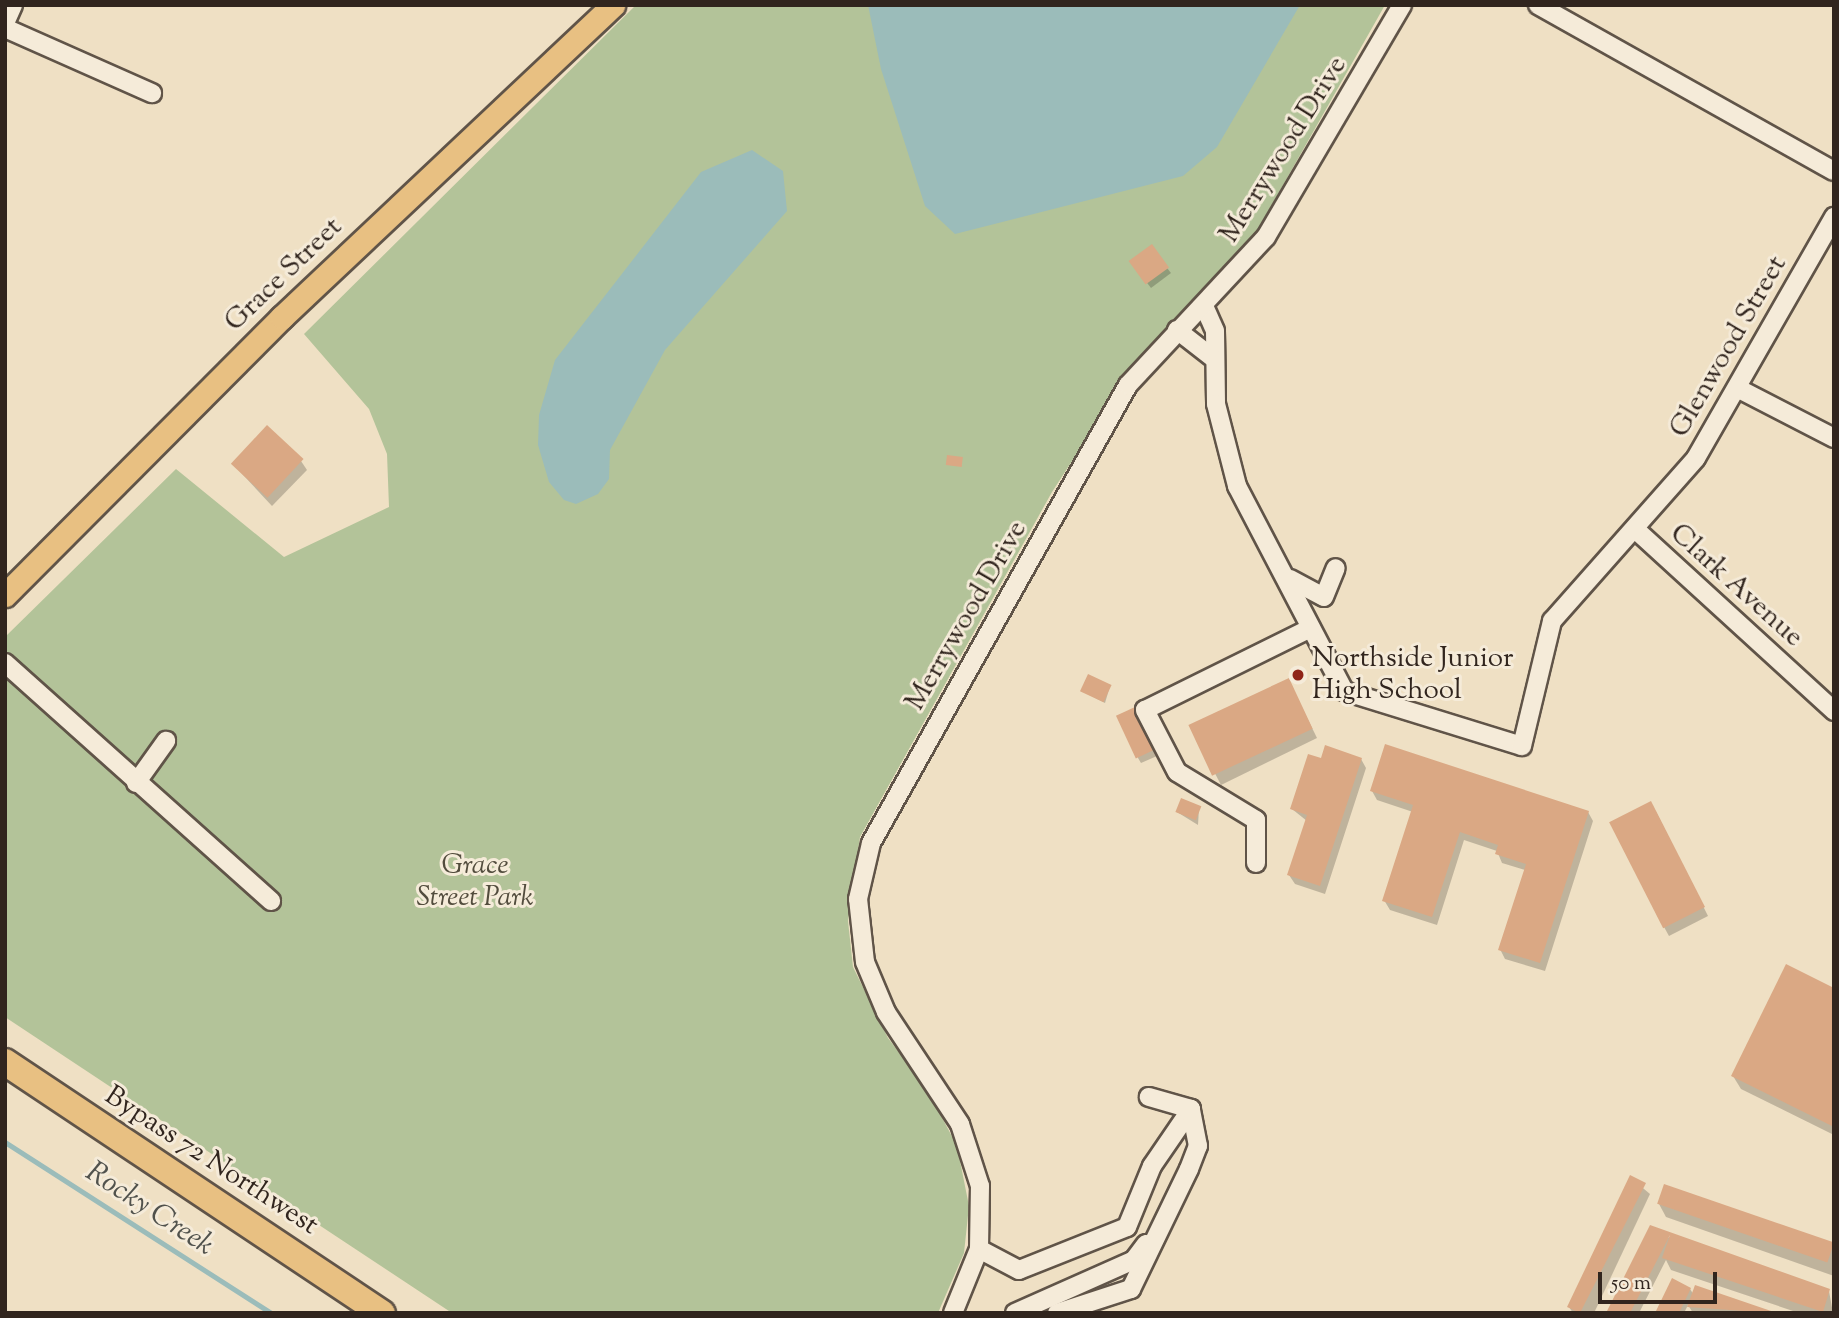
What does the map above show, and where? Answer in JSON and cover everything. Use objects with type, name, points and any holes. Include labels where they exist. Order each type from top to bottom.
[{"type":"highway","name":"Bypass 72 Northwest","points":[[5,1062],[382,1313]]},
{"type":"main road","name":"Grace Street","points":[[5,595],[292,307],[613,5]]},
{"type":"street","points":[[13,5],[5,26],[152,93]]},
{"type":"street","name":"Merrywood Drive","points":[[953,1313],[979,1250],[980,1186],[967,1139],[886,1012],[865,962],[858,914],[862,871],[888,807],[1128,385],[1177,330],[1235,277],[1288,204],[1402,5]]},
{"type":"street","points":[[1538,5],[1834,171]]},
{"type":"street","name":"Glenwood Street","points":[[1311,628],[1344,691],[1522,746],[1552,621],[1696,458],[1739,389],[1834,217]]},
{"type":"street","points":[[1204,306],[1215,331],[1213,358],[1223,443],[1237,486],[1290,579],[1311,628],[1145,710],[1177,772],[1256,820],[1256,863]]},
{"type":"street","points":[[1177,330],[1213,358]]},
{"type":"street","points":[[1739,389],[1834,438]]},
{"type":"street","name":"Clark Avenue","points":[[1635,528],[1834,711]]},
{"type":"street","points":[[1290,579],[1324,597],[1336,568]]},
{"type":"street","points":[[5,663],[271,901]]},
{"type":"street","points":[[136,783],[166,741]]},
{"type":"street","points":[[1149,1097],[1191,1109]]},
{"type":"street","points":[[979,1250],[1019,1270],[1127,1227],[1152,1166],[1191,1109]]},
{"type":"street","points":[[1057,1313],[1131,1289],[1198,1146],[1191,1109]]},
{"type":"street","points":[[1015,1313],[1134,1260],[1164,1220]]},
{"type":"green space","name":"Grace Street Park","points":[[636,5],[1385,5],[1257,231],[1139,358],[1052,492],[860,837],[848,921],[853,967],[888,1038],[928,1091],[957,1146],[969,1206],[964,1253],[938,1313],[452,1313],[5,1017],[5,637],[176,469],[284,557],[389,507],[387,454],[369,409],[304,334]]},
{"type":"water","points":[[868,5],[1300,5],[1217,147],[1183,176],[955,234],[925,206],[881,69]]},
{"type":"water","points":[[752,150],[783,171],[787,211],[665,350],[610,450],[609,479],[598,494],[576,504],[564,500],[549,482],[538,445],[539,415],[555,360],[701,172]]},
{"type":"building","points":[[1152,244],[1169,267],[1146,285],[1129,261]]},
{"type":"building","points":[[267,425],[304,459],[267,498],[231,464]]},
{"type":"building","points":[[947,455],[963,457],[962,467],[946,465]]},
{"type":"building","points":[[1088,674],[1112,685],[1104,702],[1080,691]]},
{"type":"building","points":[[1289,678],[1313,729],[1212,776],[1188,725]]},
{"type":"building","points":[[1135,707],[1155,750],[1136,758],[1116,716]]},
{"type":"building","points":[[1385,744],[1589,811],[1540,963],[1498,950],[1526,864],[1495,854],[1498,845],[1460,832],[1432,917],[1382,901],[1413,805],[1370,791]]},
{"type":"building","points":[[1325,745],[1362,758],[1320,886],[1287,875],[1307,815],[1290,809],[1308,754],[1321,758]]},
{"type":"building","points":[[1181,798],[1201,806],[1196,820],[1175,812]]},
{"type":"building","points":[[1651,801],[1705,907],[1663,928],[1609,822]]},
{"type":"building","points":[[1786,964],[1834,988],[1834,1127],[1731,1076]]},
{"type":"building","points":[[1630,1175],[1646,1183],[1580,1313],[1567,1307]]},
{"type":"building","points":[[1664,1184],[1834,1243],[1827,1262],[1657,1204]]},
{"type":"building","points":[[1650,1225],[1830,1289],[1823,1312],[1662,1258],[1670,1235],[1630,1313],[1606,1313]]},
{"type":"building","points":[[1672,1278],[1691,1288],[1679,1313],[1655,1313]]},
{"type":"building","points":[[1695,1285],[1774,1312],[1687,1307]]},
{"type":"waterway","name":"Rocky Creek","points":[[5,1142],[271,1313]]},
{"type":"place","name":"Northside Junior High School","points":[[1298,675]]}]
